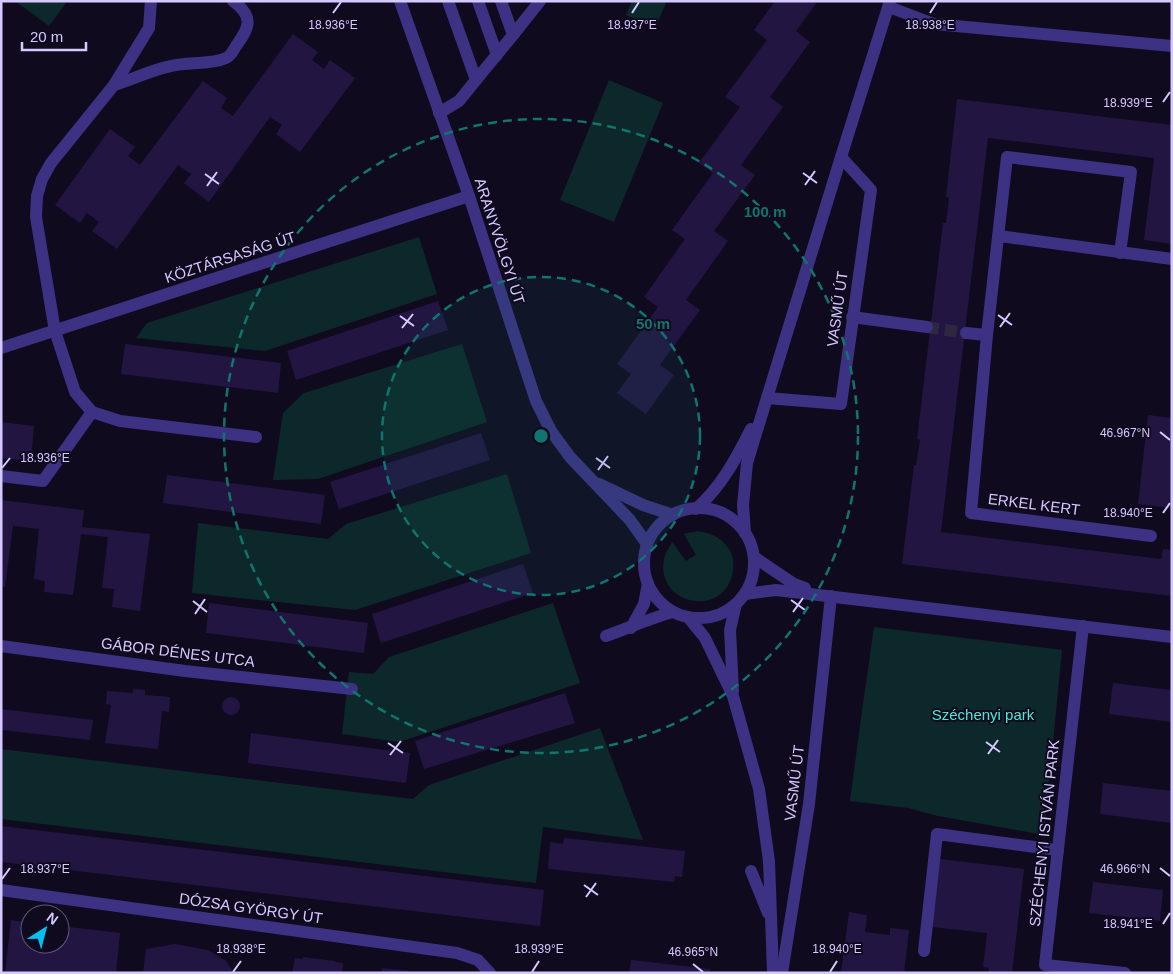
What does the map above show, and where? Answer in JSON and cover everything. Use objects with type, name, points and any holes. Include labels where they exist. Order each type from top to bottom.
[{"type":"street","points":[[151,1],[149,28],[114,85],[51,163],[42,179],[37,196],[36,217],[56,331],[75,392],[92,412],[120,421],[256,437]]},
{"type":"street","points":[[114,85],[168,67],[213,62],[229,57],[247,31],[248,18],[242,7],[233,1]]},
{"type":"street","name":"ARANYVÖLGYI ÚT","points":[[400,1],[469,196],[536,401],[551,432],[570,457],[630,520],[648,544]]},
{"type":"street","points":[[448,1],[476,80]]},
{"type":"street","points":[[478,1],[497,55]]},
{"type":"street","points":[[501,1],[513,35]]},
{"type":"street","points":[[439,113],[459,101],[540,1]]},
{"type":"street","points":[[745,533],[743,505],[747,462],[889,4],[934,24],[1172,46]]},
{"type":"street","name":"VASMŰ ÚT","points":[[767,398],[841,404],[871,190],[841,157]]},
{"type":"street","name":"ERKEL KERT","points":[[1120,253],[1131,172],[1007,157],[987,335],[971,512],[1151,536]]},
{"type":"street","name":"KÖZTÁRSASÁG ÚT","points":[[1,348],[469,196]]},
{"type":"street","points":[[999,236],[1172,259]]},
{"type":"street","points":[[852,317],[927,327]]},
{"type":"street","points":[[966,333],[987,335]]},
{"type":"street","points":[[696,509],[723,480],[767,398]]},
{"type":"street","points":[[1,476],[43,481],[92,412]]},
{"type":"street","name":"ARANYVÖLGYI ÚT","points":[[590,480],[643,505],[673,515]]},
{"type":"street","points":[[696,509],[720,512],[736,523],[745,533],[754,557],[753,574],[746,594],[736,604],[722,613],[706,618],[688,618],[673,612],[656,598],[648,583],[644,564],[648,544],[662,522],[673,515],[696,509]]},
{"type":"street","points":[[754,557],[794,584],[831,596]]},
{"type":"street","points":[[630,628],[644,604],[648,583]]},
{"type":"street","points":[[746,594],[776,590],[1172,637]]},
{"type":"street","name":"VASMŰ ÚT","points":[[782,973],[808,804],[831,596]]},
{"type":"street","name":"VASMŰ ÚT","points":[[733,696],[730,630],[736,604]]},
{"type":"street","points":[[606,636],[630,628],[648,618],[673,612]]},
{"type":"street","name":"VASMŰ ÚT","points":[[688,618],[705,638],[733,696],[759,789],[769,860],[773,973]]},
{"type":"street","name":"SZÉCHENYI ISTVÁN PARK","points":[[1084,626],[1046,965],[1125,973]]},
{"type":"street","name":"GÁBOR DÉNES UTCA","points":[[1,646],[352,689]]},
{"type":"street","points":[[924,950],[937,834],[1058,850]]},
{"type":"street","points":[[751,871],[771,922]]},
{"type":"street","name":"DÓZSA GYÖRGY ÚT","points":[[1,890],[457,953],[478,960],[490,973]]},
{"type":"green space","points":[[15,1],[64,1],[66,3],[49,26]]},
{"type":"green space","points":[[632,1],[667,1],[655,28],[626,15]]},
{"type":"green space","points":[[609,80],[663,103],[614,222],[560,200]]},
{"type":"green space","points":[[419,237],[437,294],[265,351],[136,338],[147,323]]},
{"type":"green space","points":[[462,344],[487,422],[318,479],[273,480],[283,413],[304,393]]},
{"type":"green space","points":[[507,474],[531,553],[355,610],[192,593],[198,523],[328,539],[346,524]]},
{"type":"green space","points":[[697,531],[708,533],[721,540],[731,553],[733,561],[732,576],[725,589],[715,598],[703,601],[690,600],[678,595],[669,586],[664,574],[664,559],[672,542],[686,561],[696,555],[684,534]]},
{"type":"green space","points":[[553,603],[580,683],[399,742],[342,734],[349,672],[373,674],[389,657]]},
{"type":"green space","name":"Széchenyi park","points":[[874,627],[1062,650],[1044,835],[938,816],[908,808],[850,801]]},
{"type":"green space","points":[[600,728],[643,840],[543,827],[536,883],[1,819],[1,749],[413,799],[429,785]]},
{"type":"building","points":[[775,1],[818,1],[796,31],[810,42],[770,97],[783,107],[741,165],[755,175],[714,231],[728,241],[686,300],[700,310],[660,365],[674,375],[646,414],[617,393],[631,374],[617,364],[658,307],[644,297],[685,239],[672,230],[713,173],[699,163],[740,107],[725,97],[767,40],[754,30]]},
{"type":"building","points":[[293,34],[318,52],[312,60],[324,69],[330,60],[355,78],[300,152],[276,134],[282,125],[270,117],[209,202],[184,183],[191,174],[178,165],[117,249],[92,231],[99,222],[87,213],[80,223],[55,205],[110,129],[135,147],[128,156],[140,165],[203,81],[227,98],[221,108],[233,116]]},
{"type":"building","points":[[957,99],[1172,125],[1172,244],[1144,240],[1154,158],[988,138],[941,532],[1161,559],[1163,549],[1172,550],[1172,596],[902,564],[914,465],[916,465],[920,440],[917,439],[943,223],[946,223],[949,198],[946,197]]},
{"type":"building","points":[[438,301],[448,330],[296,380],[287,351]]},
{"type":"building","points":[[125,344],[281,363],[278,393],[121,374]]},
{"type":"building","points":[[1148,415],[1172,418],[1172,508],[1138,504]]},
{"type":"building","points":[[1,422],[34,426],[31,461],[1,458]]},
{"type":"building","points":[[481,433],[490,460],[339,509],[330,482]]},
{"type":"building","points":[[167,475],[325,495],[321,524],[163,503]]},
{"type":"building","points":[[1,500],[84,510],[82,527],[150,534],[140,611],[112,607],[114,589],[102,588],[108,537],[81,534],[73,595],[44,592],[45,581],[34,579],[39,529],[13,526],[5,587],[1,586]]},
{"type":"building","points":[[523,564],[533,593],[381,643],[372,614]]},
{"type":"building","points":[[209,603],[368,623],[364,653],[206,633]]},
{"type":"building","points":[[1113,683],[1172,690],[1172,722],[1109,714]]},
{"type":"building","points":[[133,689],[145,690],[145,695],[170,697],[169,712],[162,711],[158,749],[105,743],[111,705],[106,704],[107,691],[133,693]]},
{"type":"building","points":[[565,693],[575,723],[424,769],[415,741]]},
{"type":"building","points":[[231,697],[237,700],[240,706],[237,712],[231,715],[225,712],[222,706],[225,700]]},
{"type":"building","points":[[1,709],[93,720],[90,740],[1,730]]},
{"type":"building","points":[[251,733],[410,753],[406,783],[248,763]]},
{"type":"building","points":[[1103,783],[1172,791],[1171,823],[1100,814]]},
{"type":"building","points":[[1,826],[544,890],[540,926],[1,862]]},
{"type":"building","points":[[564,838],[685,851],[682,877],[675,876],[674,882],[548,869],[550,842],[563,844]]},
{"type":"building","points":[[940,859],[1024,869],[1012,973],[988,973],[989,968],[983,967],[987,933],[932,927]]},
{"type":"building","points":[[1093,882],[1163,890],[1160,921],[1089,913]]},
{"type":"building","points":[[849,912],[867,915],[865,932],[890,935],[890,928],[909,930],[904,973],[841,973]]},
{"type":"building","points":[[11,920],[20,921],[20,954],[70,954],[70,927],[120,933],[116,973],[5,973]]},
{"type":"building","points":[[175,944],[208,950],[226,961],[234,973],[143,973],[146,949]]},
{"type":"building","points":[[303,957],[343,963],[342,973],[292,973],[295,958],[303,959]]},
{"type":"building","points":[[631,960],[710,969],[710,973],[629,973]]},
{"type":"building","points":[[382,968],[409,971],[409,973],[382,973]]},
{"type":"tunnel","points":[[927,327],[966,333]]}]
